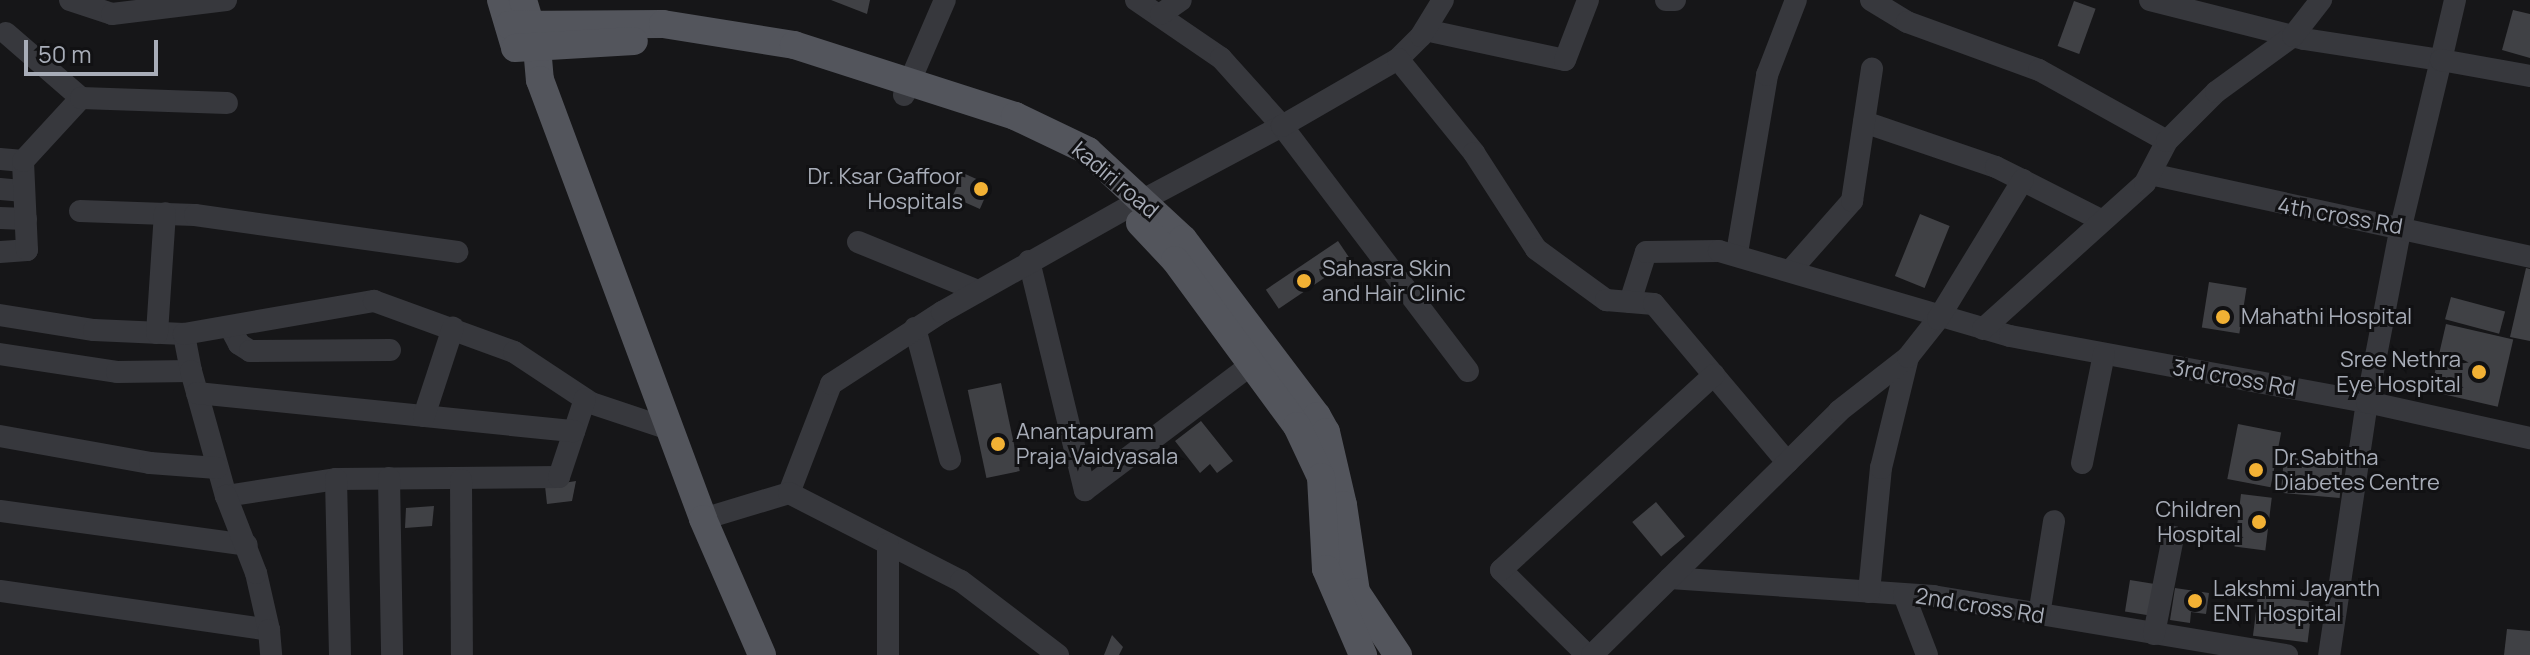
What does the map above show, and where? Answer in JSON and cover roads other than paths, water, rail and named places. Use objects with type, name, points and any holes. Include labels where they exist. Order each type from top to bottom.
[{"type":"main road","name":"kadiri road","points":[[519,24],[632,40],[716,45],[908,87],[1070,140],[1134,205],[1297,426],[1321,477],[1326,569],[1381,649]]},
{"type":"main road","points":[[519,24],[703,519],[762,655]]},
{"type":"main road","name":"kadiri road","points":[[1134,205],[1183,239],[1326,432],[1356,592],[1381,649]]},
{"type":"street","points":[[70,0],[112,14],[226,0]]},
{"type":"street","points":[[908,87],[945,0]]},
{"type":"street","points":[[1136,0],[1161,14],[1221,58],[1282,126],[1468,371]]},
{"type":"street","points":[[1161,14],[1181,0]]},
{"type":"street","points":[[789,493],[820,400],[851,367],[1029,261],[1282,126],[1398,59],[1425,30],[1443,0]]},
{"type":"street","points":[[1425,30],[1565,60],[1588,0]]},
{"type":"street","points":[[1666,0],[1675,0]]},
{"type":"street","points":[[1737,253],[1767,75],[1796,0]]},
{"type":"street","points":[[1871,0],[1907,22],[2039,70],[2167,141]]},
{"type":"street","points":[[2150,0],[2293,36],[2530,76]]},
{"type":"street","points":[[1983,329],[2150,174],[2167,141],[2216,92],[2293,36],[2321,0]]},
{"type":"street","points":[[2329,655],[2367,402],[2401,226],[2455,0]]},
{"type":"street","points":[[6,33],[81,98],[227,103]]},
{"type":"street","points":[[1398,59],[1474,153],[1536,249],[1606,300],[1654,304],[1787,462]]},
{"type":"street","points":[[1790,271],[1852,201],[1872,69]]},
{"type":"street","points":[[0,252],[27,250],[24,191],[11,160],[81,98]]},
{"type":"street","points":[[1864,122],[2023,180],[2101,220]]},
{"type":"street","name":"4th cross Rd","points":[[2150,174],[2341,218],[2401,226],[2530,257]]},
{"type":"street","points":[[1714,375],[1501,570],[1590,655],[1839,411],[1908,357],[1938,319],[2023,180]]},
{"type":"street","points":[[0,189],[24,191]]},
{"type":"street","points":[[80,211],[165,213],[457,252]]},
{"type":"street","points":[[157,333],[165,213]]},
{"type":"street","points":[[0,218],[26,219]]},
{"type":"street","points":[[858,242],[978,291]]},
{"type":"street","name":"3rd cross Rd","points":[[1630,302],[1646,252],[1663,248],[1737,253],[1938,319],[2104,354],[2367,402],[2530,438]]},
{"type":"street","points":[[1029,261],[1080,488],[1085,490],[1251,365]]},
{"type":"street","points":[[0,315],[94,330],[184,334],[374,301],[514,352],[585,399],[672,430]]},
{"type":"street","points":[[230,327],[239,344],[250,351],[390,350]]},
{"type":"street","points":[[424,416],[453,328]]},
{"type":"street","points":[[915,328],[950,459]]},
{"type":"street","points":[[184,334],[217,468],[247,545],[269,630],[271,655]]},
{"type":"street","points":[[0,354],[424,416],[574,431]]},
{"type":"street","points":[[2082,463],[2104,354]]},
{"type":"street","points":[[1869,592],[1881,468],[1908,357]]},
{"type":"street","points":[[226,496],[336,479],[559,477],[585,399]]},
{"type":"street","points":[[0,436],[150,463],[217,468]]},
{"type":"street","points":[[389,478],[392,655]]},
{"type":"street","points":[[336,479],[340,655]]},
{"type":"street","points":[[457,655],[461,480]]},
{"type":"street","points":[[703,519],[789,493],[961,581],[1058,655]]},
{"type":"street","points":[[0,511],[247,545]]},
{"type":"street","points":[[2039,615],[2054,521]]},
{"type":"street","points":[[2154,634],[2173,537]]},
{"type":"street","points":[[888,544],[888,655]]},
{"type":"street","name":"2nd cross Rd","points":[[1670,578],[1904,595],[2287,655]]},
{"type":"street","points":[[0,591],[269,630]]},
{"type":"street","points":[[1904,595],[1927,655]]},
{"type":"place","name":"Dr. Ksar Gaffoor Hospitals","points":[[981,189]]},
{"type":"place","name":"Sahasra Skin and Hair Clinic","points":[[1304,281]]},
{"type":"place","name":"Mahathi Hospital","points":[[2223,317]]},
{"type":"place","name":"Sree Nethra Eye Hospital","points":[[2479,372]]},
{"type":"place","name":"Anantapuram Praja Vaidyasala","points":[[998,444]]},
{"type":"place","name":"Dr.Sabitha Diabetes Centre","points":[[2256,470]]},
{"type":"place","name":"Children Hospital","points":[[2259,522]]},
{"type":"place","name":"Lakshmi Jayanth ENT Hospital","points":[[2195,601]]}]
